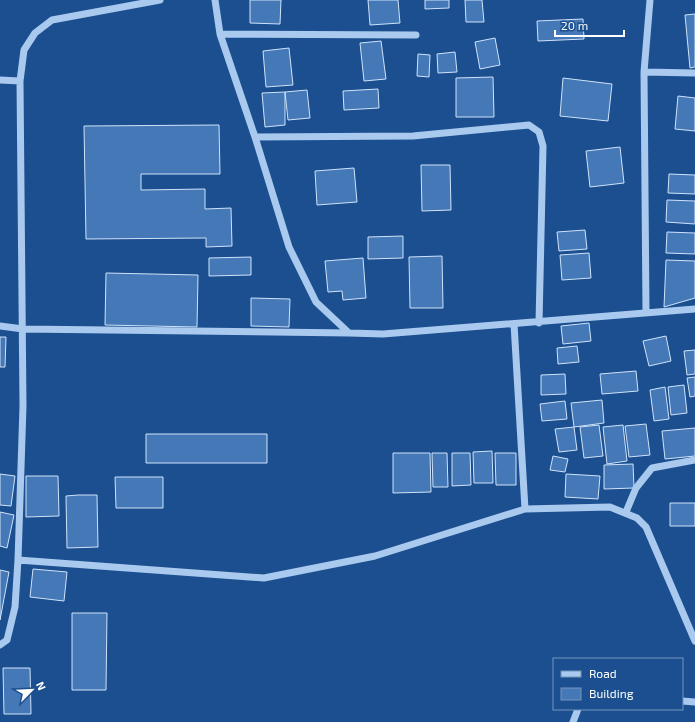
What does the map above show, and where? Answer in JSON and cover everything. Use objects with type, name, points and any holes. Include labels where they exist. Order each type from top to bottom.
[{"type":"street","points":[[0,645],[7,640],[15,607],[18,560],[23,406],[20,80],[24,50],[35,33],[52,20],[160,0]]},
{"type":"street","points":[[215,0],[220,34],[255,137],[288,248],[316,302],[349,333]]},
{"type":"street","points":[[646,312],[644,72],[650,0]]},
{"type":"street","points":[[220,34],[416,35]]},
{"type":"street","points":[[644,72],[695,73]]},
{"type":"street","points":[[0,80],[20,80]]},
{"type":"street","points":[[255,137],[413,136],[529,125],[534,128],[539,132],[543,146],[539,323]]},
{"type":"street","points":[[0,326],[23,329],[383,334],[539,323],[646,312],[695,309]]},
{"type":"street","points":[[514,324],[525,509]]},
{"type":"street","points":[[626,512],[636,488],[652,468],[695,460]]},
{"type":"street","points":[[18,560],[264,578],[375,556],[525,509],[610,507],[626,512],[637,518],[646,528],[695,641]]},
{"type":"street","points":[[683,701],[695,702]]},
{"type":"street","points":[[573,722],[578,710]]},
{"type":"building","points":[[250,0],[281,0],[280,24],[250,23]]},
{"type":"building","points":[[368,0],[398,0],[400,23],[370,25]]},
{"type":"building","points":[[425,0],[449,0],[449,8],[425,9]]},
{"type":"building","points":[[465,0],[482,0],[484,22],[466,22]]},
{"type":"building","points":[[695,14],[695,67],[690,68],[685,15]]},
{"type":"building","points":[[583,19],[584,39],[538,41],[537,21]]},
{"type":"building","points":[[495,38],[500,65],[480,69],[475,42]]},
{"type":"building","points":[[381,41],[386,79],[364,81],[360,43]]},
{"type":"building","points":[[289,48],[293,85],[266,87],[263,51]]},
{"type":"building","points":[[455,52],[457,72],[438,73],[437,54]]},
{"type":"building","points":[[418,54],[430,55],[429,77],[417,76]]},
{"type":"building","points":[[493,77],[494,117],[456,117],[456,78]]},
{"type":"building","points":[[563,78],[612,84],[608,121],[560,116]]},
{"type":"building","points":[[378,89],[379,108],[344,110],[343,91]]},
{"type":"building","points":[[307,90],[310,118],[288,120],[285,92]]},
{"type":"building","points":[[285,92],[285,125],[265,127],[262,93]]},
{"type":"building","points":[[678,96],[695,98],[695,131],[675,129]]},
{"type":"building","points":[[219,125],[220,174],[141,174],[141,190],[205,189],[205,209],[231,208],[232,246],[206,247],[206,238],[86,239],[84,126]]},
{"type":"building","points":[[620,147],[624,183],[590,187],[586,151]]},
{"type":"building","points":[[421,165],[450,165],[451,210],[422,211]]},
{"type":"building","points":[[354,168],[357,202],[317,205],[315,171]]},
{"type":"building","points":[[669,174],[695,175],[695,194],[668,193]]},
{"type":"building","points":[[667,200],[695,201],[695,224],[666,222]]},
{"type":"building","points":[[585,230],[587,249],[559,251],[557,232]]},
{"type":"building","points":[[667,232],[695,233],[695,254],[666,253]]},
{"type":"building","points":[[403,236],[403,258],[368,259],[368,237]]},
{"type":"building","points":[[589,253],[591,278],[562,280],[560,255]]},
{"type":"building","points":[[442,256],[443,308],[410,308],[409,257]]},
{"type":"building","points":[[251,257],[251,275],[209,276],[209,258]]},
{"type":"building","points":[[363,258],[366,298],[343,300],[342,291],[328,292],[325,261]]},
{"type":"building","points":[[666,260],[695,261],[695,298],[664,307]]},
{"type":"building","points":[[106,273],[198,275],[197,327],[105,325]]},
{"type":"building","points":[[251,298],[290,299],[289,327],[251,326]]},
{"type":"building","points":[[589,323],[591,341],[563,344],[561,326]]},
{"type":"building","points":[[666,336],[671,361],[649,366],[643,341]]},
{"type":"building","points":[[0,337],[6,337],[5,367],[0,367]]},
{"type":"building","points":[[577,346],[579,362],[558,364],[557,348]]},
{"type":"building","points":[[695,350],[695,374],[687,375],[684,351]]},
{"type":"building","points":[[636,371],[638,391],[602,394],[600,374]]},
{"type":"building","points":[[565,374],[566,394],[541,395],[541,375]]},
{"type":"building","points":[[695,377],[695,396],[690,397],[687,378]]},
{"type":"building","points":[[684,385],[687,413],[671,415],[668,387]]},
{"type":"building","points":[[665,387],[669,419],[654,421],[650,390]]},
{"type":"building","points":[[602,400],[604,423],[574,427],[571,403]]},
{"type":"building","points":[[565,401],[567,419],[542,421],[540,404]]},
{"type":"building","points":[[646,424],[650,455],[629,457],[625,426]]},
{"type":"building","points":[[599,425],[603,456],[584,458],[580,427]]},
{"type":"building","points":[[623,425],[627,461],[607,464],[603,427]]},
{"type":"building","points":[[574,427],[577,450],[559,452],[555,429]]},
{"type":"building","points":[[695,428],[695,456],[665,459],[662,431]]},
{"type":"building","points":[[146,434],[267,434],[267,463],[146,463]]},
{"type":"building","points":[[492,451],[493,483],[474,483],[473,452]]},
{"type":"building","points":[[393,453],[430,453],[431,492],[393,493]]},
{"type":"building","points":[[432,453],[447,453],[448,487],[433,487]]},
{"type":"building","points":[[452,453],[470,453],[471,485],[452,486]]},
{"type":"building","points":[[495,453],[516,453],[516,485],[496,485]]},
{"type":"building","points":[[553,456],[568,459],[565,472],[550,470]]},
{"type":"building","points":[[633,464],[634,488],[604,489],[604,465]]},
{"type":"building","points":[[0,474],[15,476],[11,506],[0,505]]},
{"type":"building","points":[[566,474],[600,476],[598,499],[565,497]]},
{"type":"building","points":[[26,476],[58,476],[59,516],[26,517]]},
{"type":"building","points":[[115,477],[163,477],[163,508],[116,508]]},
{"type":"building","points":[[97,495],[98,547],[67,548],[66,496]]},
{"type":"building","points":[[670,503],[695,503],[695,526],[670,526]]},
{"type":"building","points":[[0,512],[14,515],[7,548],[0,546]]},
{"type":"building","points":[[33,569],[67,572],[64,601],[30,597]]},
{"type":"building","points":[[0,570],[9,572],[0,620]]},
{"type":"building","points":[[72,613],[107,613],[106,690],[72,690]]},
{"type":"building","points":[[3,668],[30,668],[31,714],[4,714]]}]
